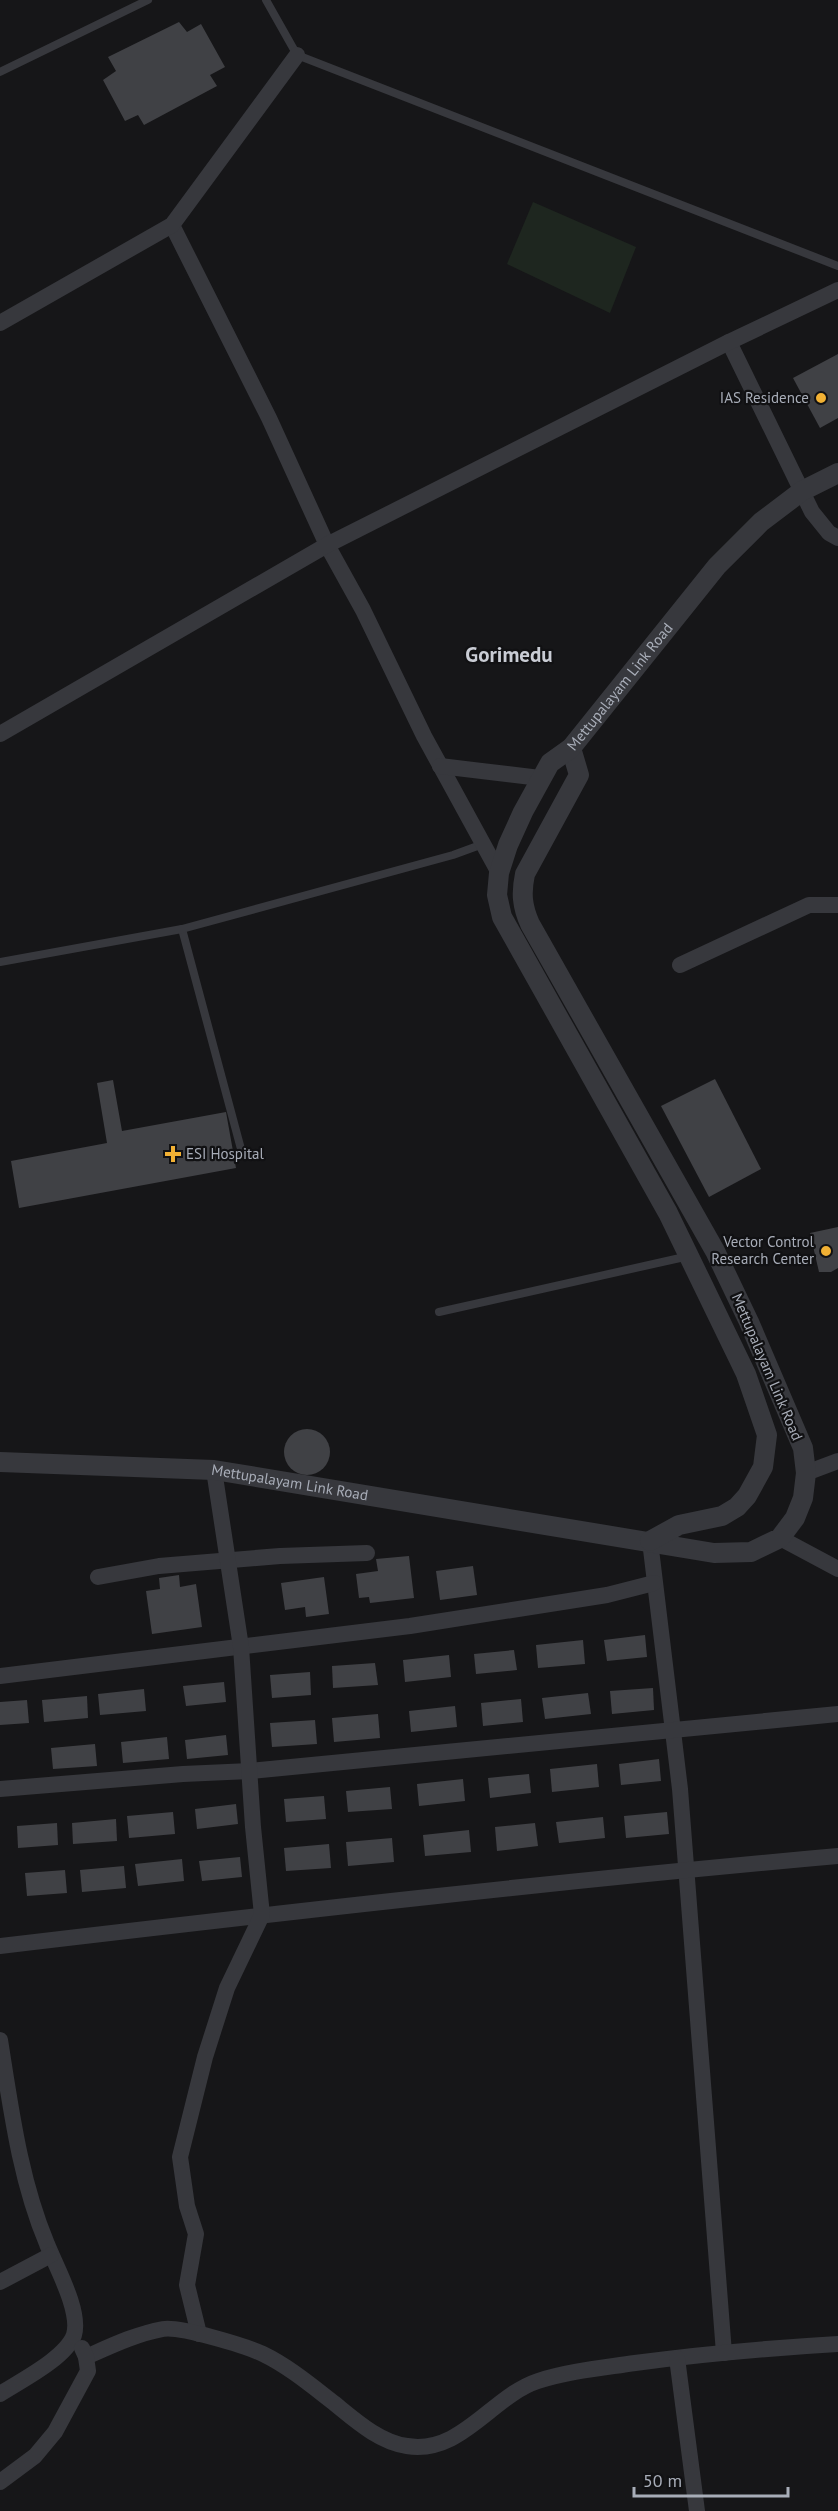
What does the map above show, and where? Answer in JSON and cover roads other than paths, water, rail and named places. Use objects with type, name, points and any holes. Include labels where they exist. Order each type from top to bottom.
[{"type":"street","points":[[0,323],[172,225],[297,55]]},
{"type":"street","points":[[172,225],[269,418],[327,545],[363,610],[440,766],[499,873]]},
{"type":"street","points":[[0,734],[327,545],[729,342],[838,290]]},
{"type":"street","points":[[729,342],[812,512],[829,533],[838,538]]},
{"type":"street","name":"Mettupalayam Link Road","points":[[0,1462],[214,1470],[714,1553],[751,1552],[780,1538],[795,1518],[803,1498],[806,1473],[802,1448],[749,1322],[715,1251],[530,924],[522,906],[521,890],[525,874],[579,775],[571,748],[717,566],[761,522],[802,491],[838,473]]},
{"type":"street","points":[[571,748],[550,763],[519,820],[499,873],[496,895],[502,917],[668,1213],[746,1374],[767,1436],[763,1467],[747,1496],[737,1507],[722,1516],[679,1525],[650,1541],[680,1789],[724,2354]]},
{"type":"street","points":[[440,766],[540,778]]},
{"type":"street","points":[[680,965],[809,905],[838,905]]},
{"type":"street","points":[[806,1473],[838,1461]]},
{"type":"street","points":[[199,2334],[187,2285],[196,2234],[187,2206],[180,2157],[205,2057],[228,1988],[262,1915],[253,1827],[242,1647],[214,1470]]},
{"type":"street","points":[[780,1538],[838,1569]]},
{"type":"street","points":[[98,1577],[159,1566],[367,1553]]},
{"type":"street","points":[[0,1676],[410,1626],[607,1595],[654,1583]]},
{"type":"street","points":[[0,1789],[183,1774],[250,1771],[838,1714]]},
{"type":"street","points":[[0,1946],[685,1869],[838,1856]]},
{"type":"street","points":[[0,2040],[4,2086],[24,2173],[42,2234],[74,2311],[74,2335],[86,2357],[88,2371],[55,2432],[35,2456],[0,2482]]},
{"type":"street","points":[[0,2282],[51,2255]]},
{"type":"street","points":[[86,2357],[126,2340],[165,2328],[199,2334],[263,2354],[312,2386],[380,2437],[407,2446],[431,2446],[464,2431],[535,2382],[572,2372],[677,2358],[838,2344]]},
{"type":"street","points":[[0,2394],[46,2365],[63,2350],[74,2335]]},
{"type":"street","points":[[677,2358],[697,2511]]},
{"type":"lane","points":[[0,72],[148,0]]},
{"type":"lane","points":[[266,0],[297,55],[838,266]]},
{"type":"lane","points":[[0,962],[182,929],[453,855],[483,844]]},
{"type":"lane","points":[[182,929],[241,1149]]},
{"type":"lane","points":[[439,1312],[689,1256]]},
{"type":"place","name":"IAS Residence","points":[[821,398]]},
{"type":"place","name":"ESI Hospital","points":[[173,1154]]},
{"type":"place","name":"Vector Control Research Center","points":[[826,1251]]},
{"type":"district","name":"Gorimedu","points":[[509,655]]}]
